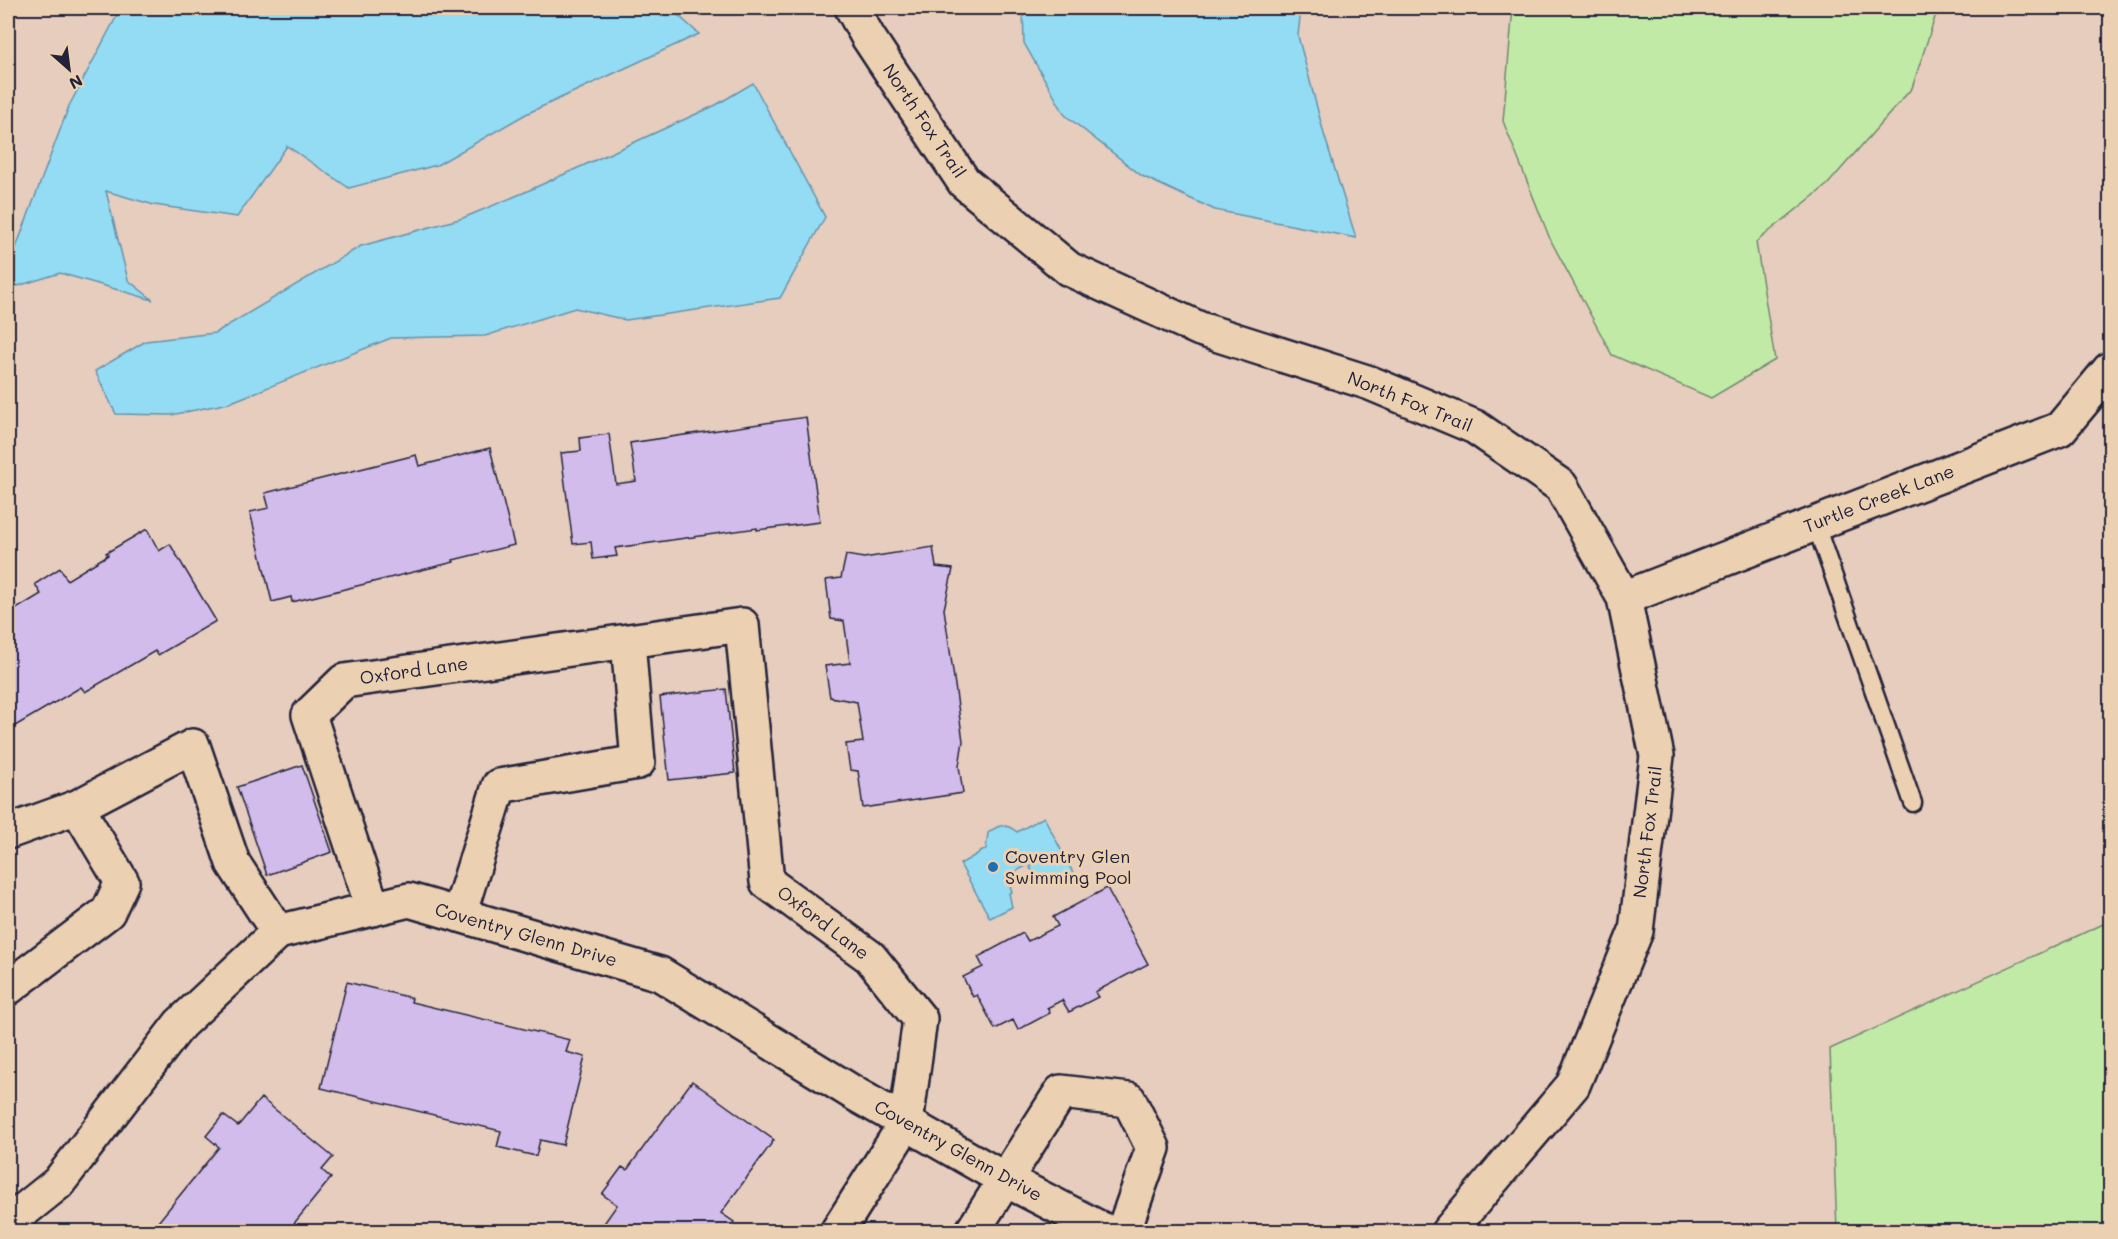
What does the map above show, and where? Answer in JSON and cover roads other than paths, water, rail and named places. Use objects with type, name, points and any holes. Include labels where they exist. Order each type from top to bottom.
[{"type":"street","name":"North Fox Trail","points":[[852,8],[964,182],[1069,268],[1200,329],[1370,383],[1475,427],[1561,486],[1624,598],[1657,756],[1636,931],[1573,1085],[1448,1232]]},
{"type":"street","name":"Turtle Creek Lane","points":[[1624,598],[2060,429],[2110,369]]},
{"type":"street","name":"Oxford Lane","points":[[373,909],[309,715],[344,681],[742,625],[767,882],[870,957],[920,1019],[906,1123],[837,1232]]},
{"type":"street","points":[[459,915],[499,786],[638,762],[628,641]]},
{"type":"street","points":[[8,832],[77,807],[193,746],[232,863],[278,932]]},
{"type":"street","points":[[8,988],[108,912],[122,882],[77,807]]},
{"type":"street","name":"Coventry Glenn Drive","points":[[8,1222],[58,1183],[180,1024],[278,932],[410,900],[660,974],[906,1123],[1006,1180],[1107,1232]]},
{"type":"street","points":[[972,1232],[1061,1092],[1129,1100],[1153,1148],[1123,1232]]},
{"type":"lane","points":[[1815,523],[1913,803]]},
{"type":"water","points":[[121,8],[670,8],[699,34],[526,114],[437,165],[349,188],[287,146],[237,217],[154,205],[106,191],[128,280],[153,300],[60,273],[8,289],[8,269],[69,106]]},
{"type":"water","points":[[1023,8],[1301,8],[1298,36],[1324,134],[1356,238],[1215,210],[1142,176],[1065,115],[1024,43]]},
{"type":"water","points":[[753,83],[825,217],[780,298],[626,320],[575,308],[485,336],[391,338],[229,403],[171,415],[116,414],[95,371],[146,341],[215,333],[361,246],[463,218],[716,105]]},
{"type":"water","name":"Coventry Glen Swimming Pool","points":[[1044,817],[1073,873],[1050,885],[1041,875],[1038,877],[1030,868],[1032,866],[1030,864],[1005,877],[1006,880],[1008,879],[1012,892],[1009,893],[1012,907],[990,918],[960,864],[986,849],[988,833],[996,828],[1006,826],[1017,832]]},
{"type":"place","name":"Coventry Glen Swimming Pool","points":[[993,867]]}]
